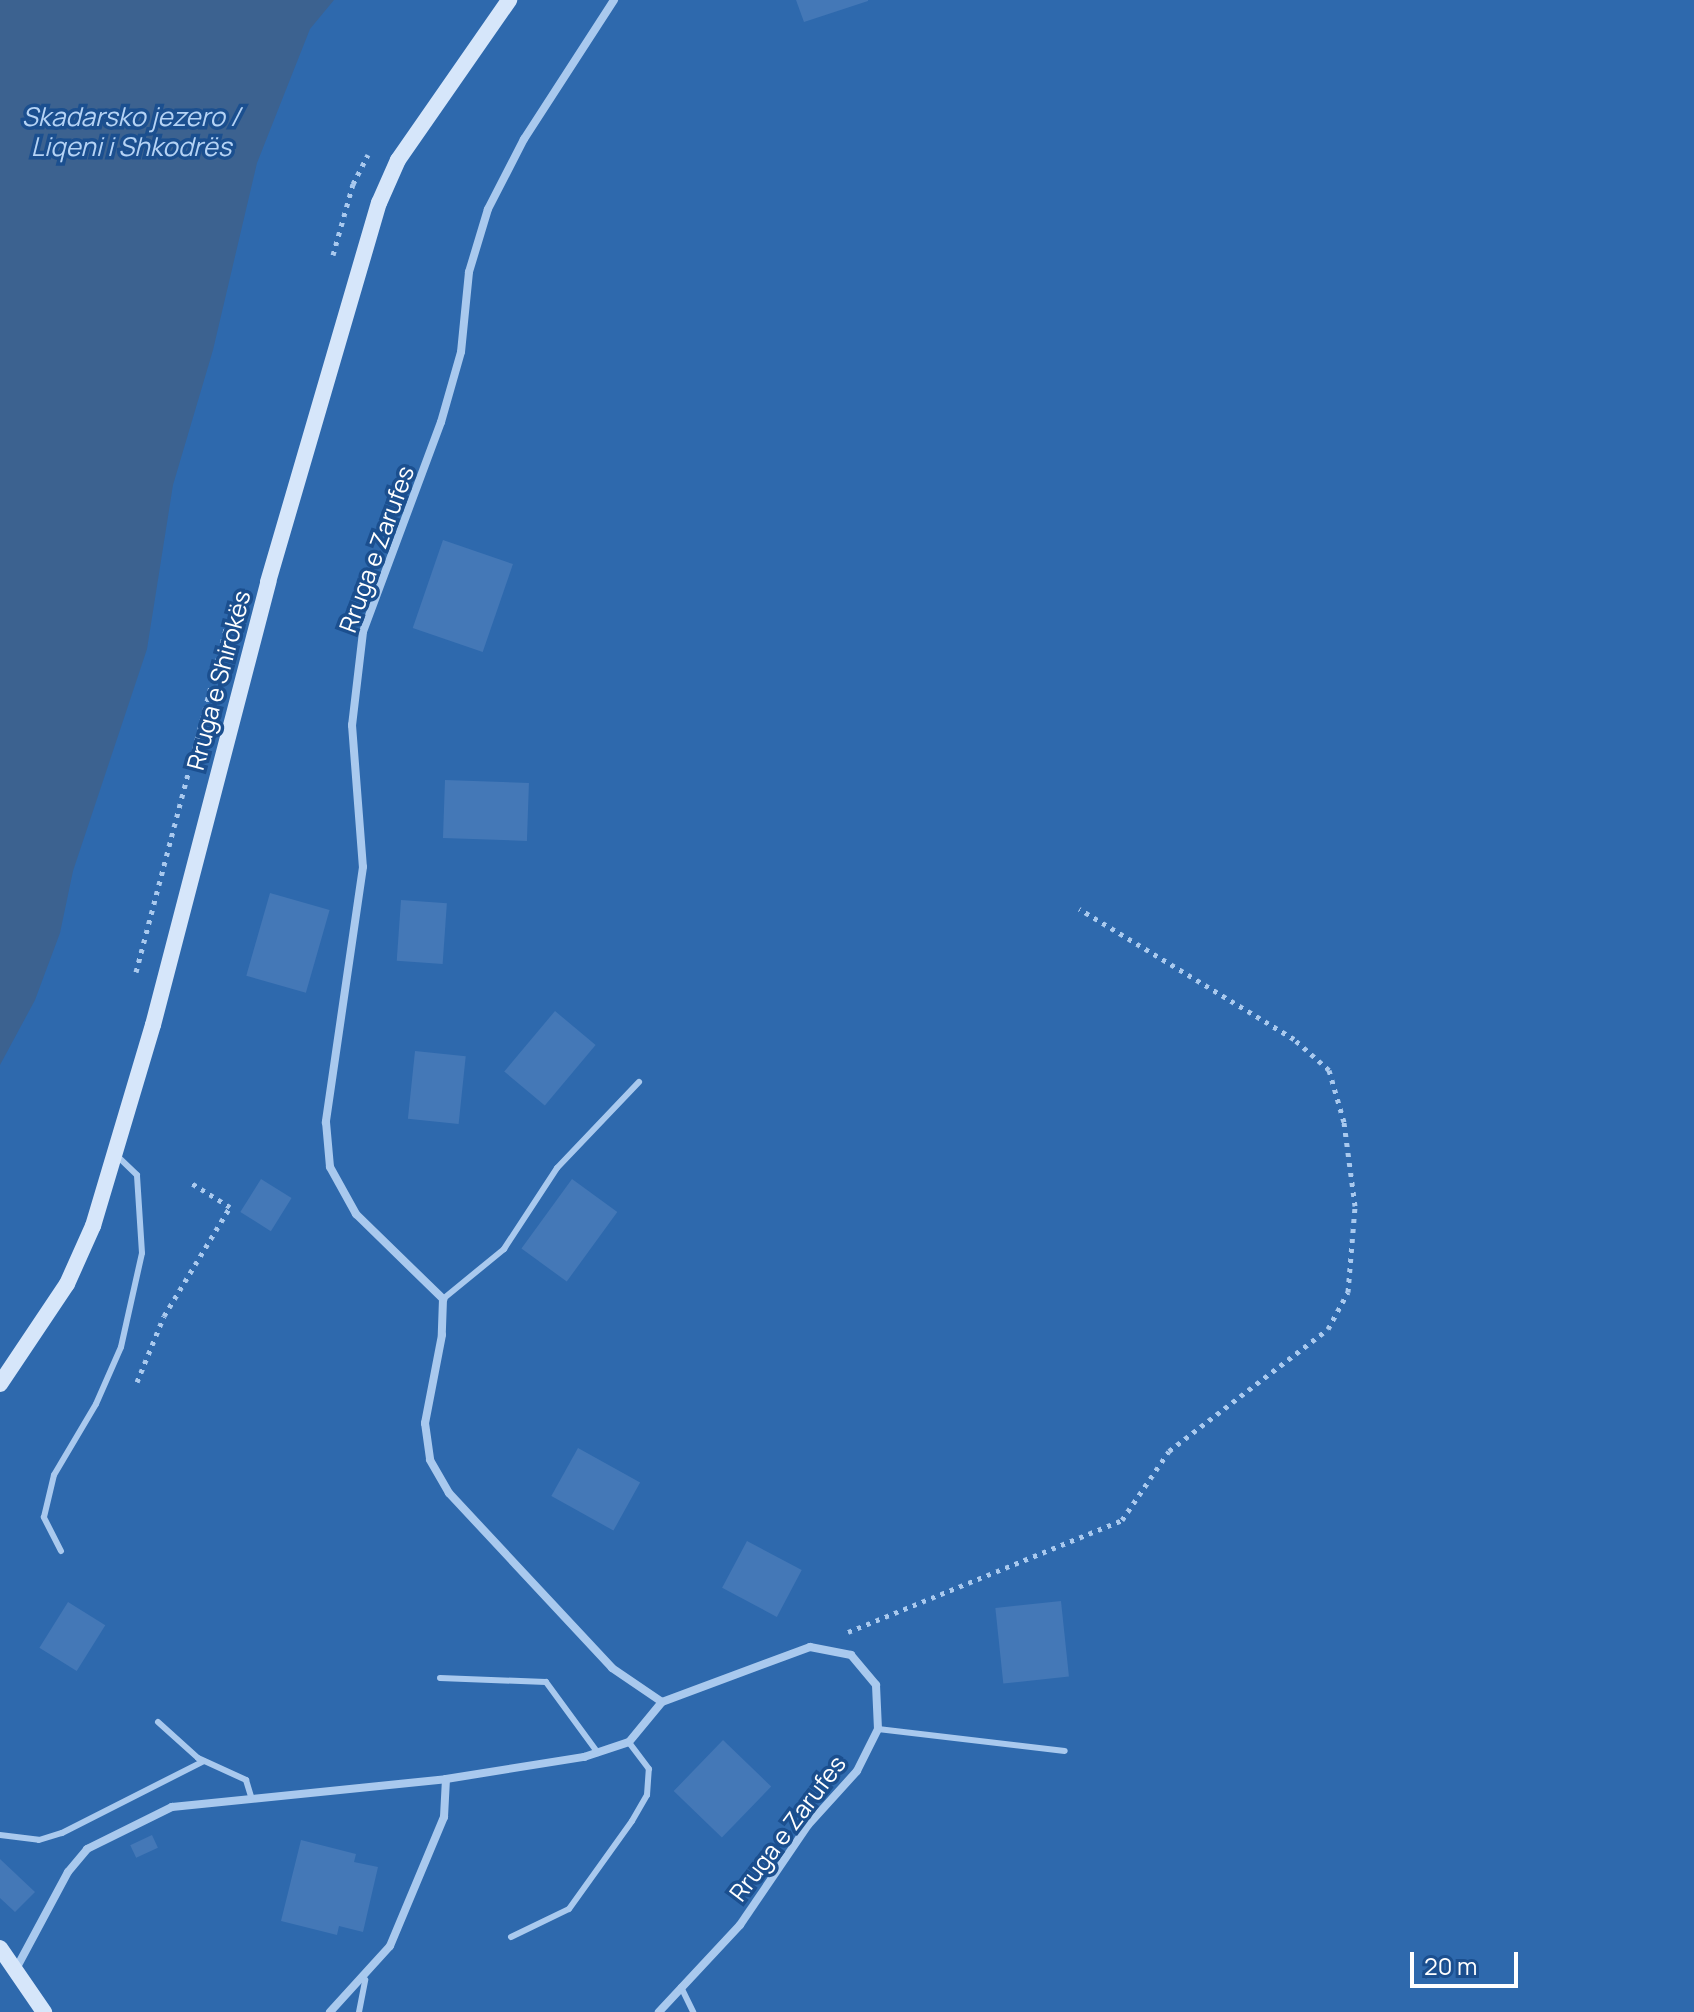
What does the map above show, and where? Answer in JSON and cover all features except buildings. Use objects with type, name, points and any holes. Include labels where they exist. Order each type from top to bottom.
[{"type":"main road","name":"Rruga e Shirokës","points":[[0,1384],[41,1329],[80,1259],[115,1154],[268,582],[379,203],[398,160],[509,0]]},
{"type":"main road","points":[[0,1948],[17,1967],[44,2012]]},
{"type":"street","name":"Rruga e Zarufes","points":[[443,1299],[356,1214],[330,1167],[326,1122],[363,867],[352,725],[363,632],[445,408],[461,352],[469,272],[488,209],[524,139],[614,0]]},
{"type":"street","points":[[443,1299],[442,1335],[425,1423],[430,1460],[449,1493],[612,1668],[662,1702]]},
{"type":"street","name":"Rruga e Zarufes","points":[[659,2012],[740,1925],[808,1825],[857,1771],[878,1729],[876,1685],[851,1655],[810,1647]]},
{"type":"street","points":[[17,1967],[68,1872],[87,1849],[172,1807],[251,1796],[446,1779],[598,1753],[629,1742],[662,1702],[810,1647]]},
{"type":"street","points":[[330,2012],[365,1980],[390,1946],[423,1877],[444,1817],[446,1779]]},
{"type":"lane","points":[[443,1299],[504,1249],[557,1168],[639,1082]]},
{"type":"lane","points":[[61,1551],[44,1517],[54,1475],[96,1404],[121,1347],[142,1253],[137,1175],[115,1154]]},
{"type":"lane","points":[[440,1678],[546,1682],[598,1753]]},
{"type":"lane","points":[[158,1722],[204,1761],[246,1780],[251,1796]]},
{"type":"lane","points":[[878,1729],[1065,1751]]},
{"type":"lane","points":[[511,1937],[569,1909],[632,1821],[647,1795],[649,1769],[629,1742]]},
{"type":"lane","points":[[0,1835],[39,1840],[62,1833],[204,1761]]},
{"type":"lane","points":[[359,2012],[365,1980]]},
{"type":"lane","points":[[681,1987],[693,2012]]},
{"type":"path","points":[[810,1647],[1122,1520],[1169,1451],[1328,1329],[1348,1292],[1355,1206],[1344,1122],[1329,1070],[1294,1039],[1079,909]]},
{"type":"path","points":[[137,1382],[164,1316],[230,1207],[188,1181]]},
{"type":"shaded area","points":[[0,0],[1694,0],[1694,2012],[0,2012]]},
{"type":"water","name":"Skadarsko jezero / Liqeni i Shkodrës","points":[[0,0],[334,0],[310,29],[257,163],[213,350],[173,485],[147,649],[73,871],[60,933],[35,1000],[0,1065]]}]
